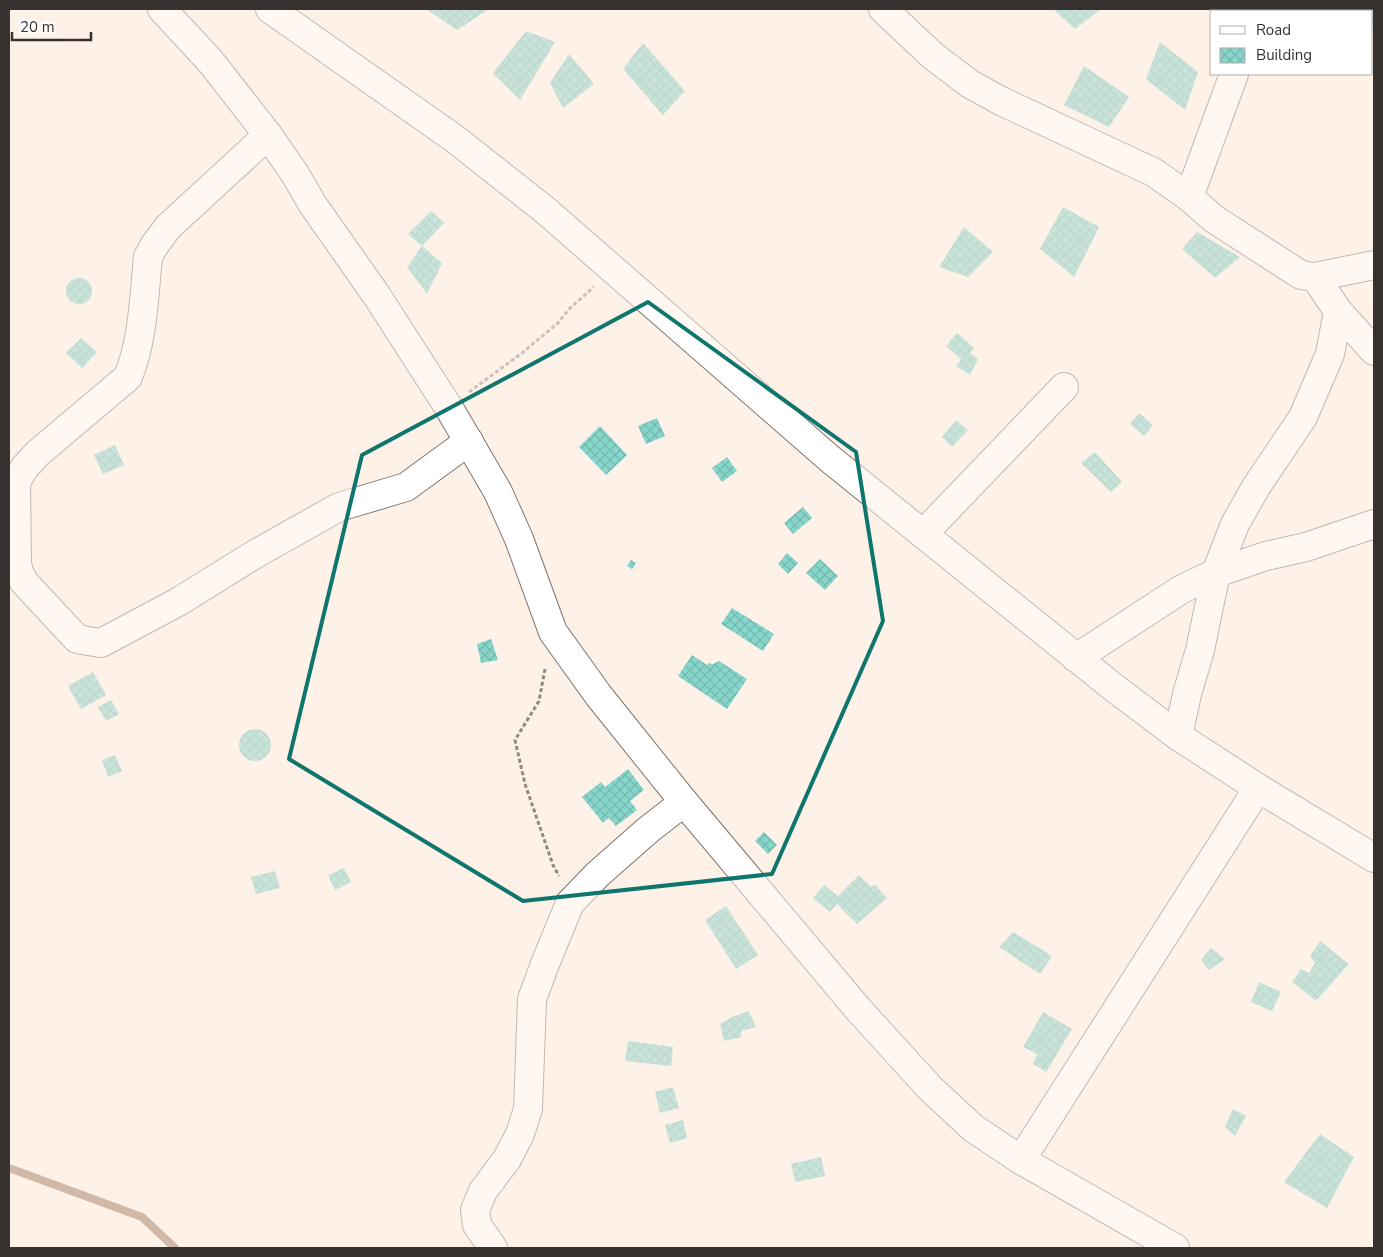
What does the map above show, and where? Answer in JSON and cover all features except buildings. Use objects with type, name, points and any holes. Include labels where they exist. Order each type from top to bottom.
[{"type":"street","points":[[162,9],[217,70],[268,135],[295,174],[313,205],[377,296],[449,408],[498,492],[519,539],[553,632],[599,696],[684,802],[827,974],[930,1088],[973,1128],[1021,1160],[1175,1248]]},
{"type":"street","points":[[270,9],[455,139],[545,210],[830,459],[1076,658],[1178,736],[1258,788],[1374,858]]},
{"type":"street","points":[[883,9],[934,56],[970,84],[1001,101],[1154,172],[1189,196],[1214,219],[1301,275],[1315,276],[1374,265]]},
{"type":"street","points":[[1189,196],[1234,75]]},
{"type":"street","points":[[268,135],[168,227],[154,246],[148,257],[139,342],[128,377],[38,453],[24,467],[20,474],[16,482],[17,564],[24,582],[77,639],[101,643],[178,602],[257,553],[339,507],[406,486],[469,441]]},
{"type":"street","points":[[1315,276],[1338,311],[1374,351]]},
{"type":"street","points":[[1178,736],[1187,694],[1200,650],[1216,573],[1235,524],[1256,488],[1303,417],[1330,354],[1338,311]]},
{"type":"street","points":[[923,534],[1064,387]]},
{"type":"street","points":[[1076,658],[1182,590],[1216,573],[1266,556],[1306,547],[1374,524]]},
{"type":"street","points":[[1021,1160],[1258,788]]},
{"type":"street","points":[[493,1248],[477,1224],[475,1210],[483,1191],[506,1159],[520,1134],[528,1109],[532,999],[570,903],[598,874],[684,802]]},
{"type":"path","points":[[449,408],[522,353],[558,323],[569,308],[590,291],[610,268]]},
{"type":"path","points":[[553,632],[539,701],[516,740],[525,784],[553,866],[562,880],[570,903]]},
{"type":"highlighted area","points":[[648,302],[856,452],[883,621],[772,874],[523,901],[289,759],[362,455]]},
{"type":"waterway","points":[[9,1168],[142,1217],[175,1248]]}]
